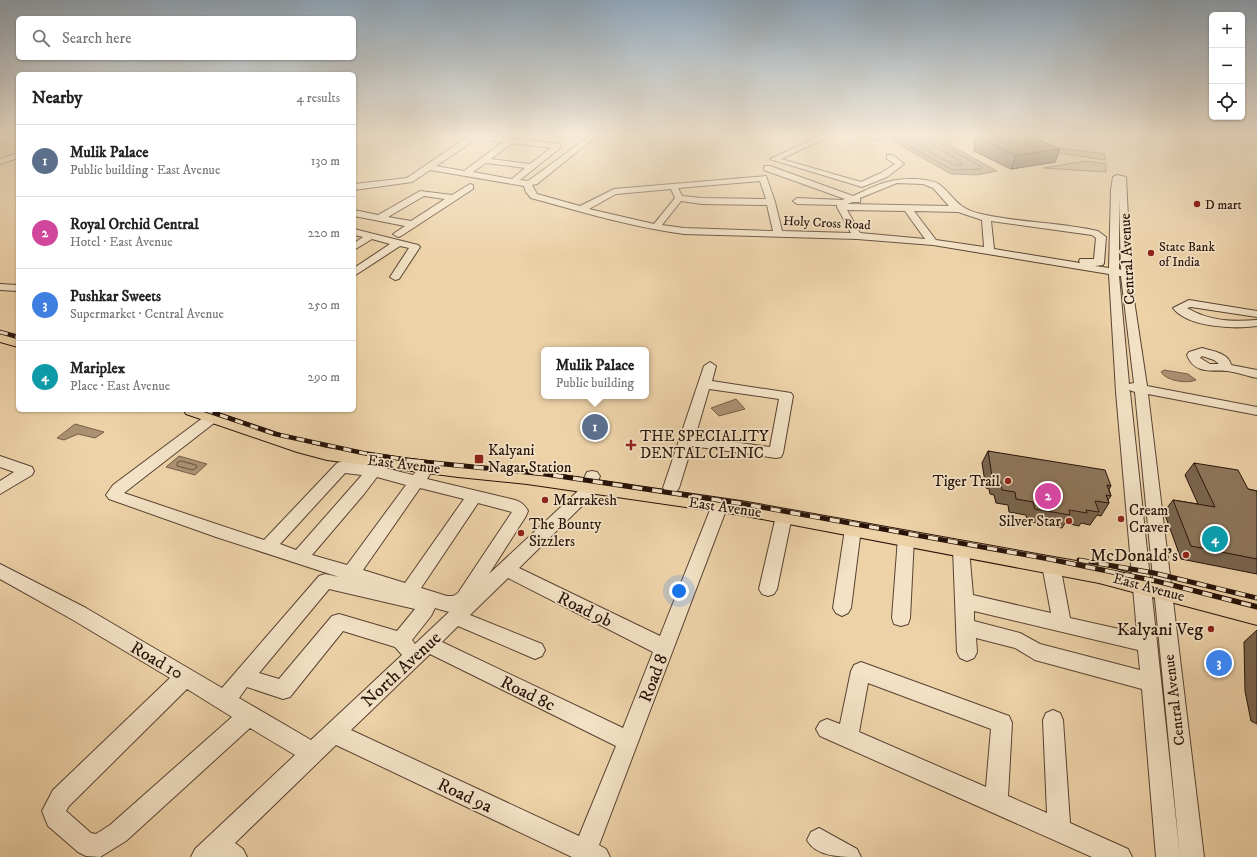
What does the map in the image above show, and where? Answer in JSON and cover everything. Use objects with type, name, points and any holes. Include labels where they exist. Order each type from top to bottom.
[{"type":"main road","points":[[0,330],[16,334]]},
{"type":"main road","points":[[0,338],[16,342]]},
{"type":"main road","name":"East Avenue","points":[[205,412],[218,414],[303,448],[327,454],[426,469],[671,488],[742,498],[1088,560],[1257,616]]},
{"type":"main road","name":"East Avenue","points":[[590,481],[720,506],[784,516],[1099,574],[1140,578]]},
{"type":"main road","name":"East Avenue","points":[[1161,584],[1257,603]]},
{"type":"street","points":[[356,187],[409,180],[417,175]]},
{"type":"street","name":"Holy Cross Road","points":[[472,175],[514,181],[529,188],[534,196],[656,227],[684,231],[857,236],[933,242],[989,249],[1120,273]]},
{"type":"street","points":[[514,181],[522,175]]},
{"type":"street","points":[[529,188],[543,175]]},
{"type":"street","points":[[787,175],[876,208]]},
{"type":"street","points":[[826,175],[865,185],[884,175],[940,179]]},
{"type":"street","points":[[581,209],[614,192],[763,178],[771,202],[778,233]]},
{"type":"street","points":[[842,205],[852,198],[892,182],[924,182],[936,186],[952,204],[959,209]]},
{"type":"street","points":[[673,186],[679,198]]},
{"type":"street","points":[[356,271],[398,238],[411,224],[470,188]]},
{"type":"street","points":[[379,218],[423,193],[453,198]]},
{"type":"street","points":[[679,198],[702,201],[771,202]]},
{"type":"street","points":[[656,227],[679,198]]},
{"type":"street","points":[[797,201],[876,208],[959,209],[984,217],[1090,231],[1101,237],[1099,260],[1096,263],[989,249],[986,218],[984,217]]},
{"type":"street","points":[[842,205],[857,236]]},
{"type":"street","name":"Central Avenue","points":[[1119,205],[1123,389],[1168,857]]},
{"type":"street","points":[[907,208],[933,242]]},
{"type":"street","points":[[356,213],[411,224]]},
{"type":"street","points":[[356,232],[371,236],[398,238],[415,247],[395,277]]},
{"type":"street","points":[[356,246],[371,236]]},
{"type":"street","name":"Central Avenue","points":[[1120,273],[1141,392],[1192,857]]},
{"type":"street","points":[[0,287],[16,288]]},
{"type":"street","points":[[1257,314],[1188,303],[1179,308],[1188,314],[1209,323],[1229,325],[1257,323]]},
{"type":"street","points":[[671,488],[685,440],[710,366]]},
{"type":"street","points":[[1225,367],[1257,374]]},
{"type":"street","points":[[685,440],[776,453],[786,396],[704,384]]},
{"type":"street","points":[[1123,389],[1257,411]]},
{"type":"street","points":[[1141,392],[1257,418]]},
{"type":"street","points":[[218,414],[118,489],[114,495],[267,547],[446,604],[457,604],[464,598],[520,511],[515,506],[475,495],[426,469],[373,471],[342,467],[267,547]]},
{"type":"street","points":[[0,461],[27,471],[0,488]]},
{"type":"street","points":[[350,573],[426,469]]},
{"type":"street","points":[[300,557],[359,490],[373,471]]},
{"type":"street","name":"North Avenue","points":[[219,853],[312,753],[585,494],[590,481]]},
{"type":"street","points":[[409,591],[475,495]]},
{"type":"street","name":"Road 8","points":[[591,854],[628,741],[720,506]]},
{"type":"street","points":[[768,589],[784,516]]},
{"type":"street","points":[[842,608],[853,529]]},
{"type":"street","points":[[901,618],[906,538]]},
{"type":"street","points":[[961,548],[968,652]]},
{"type":"street","points":[[1051,565],[1062,624]]},
{"type":"street","name":"Road 9b","points":[[505,569],[665,648]]},
{"type":"street","name":"Road 10","points":[[0,570],[186,676],[248,716],[312,753]]},
{"type":"street","points":[[224,700],[325,581],[424,604],[426,606],[425,610],[401,640]]},
{"type":"street","points":[[964,601],[1147,644]]},
{"type":"street","points":[[456,617],[535,650]]},
{"type":"street","points":[[244,677],[283,690],[339,622],[401,640],[422,650]]},
{"type":"street","points":[[966,627],[1020,641],[1035,651],[1151,682]]},
{"type":"street","name":"Road 8c","points":[[422,650],[628,741]]},
{"type":"street","points":[[996,803],[1002,723],[861,671],[837,734],[1120,857]]},
{"type":"street","points":[[186,676],[61,798],[53,810],[56,818],[86,844],[98,846],[118,833],[248,716]]},
{"type":"street","points":[[1053,720],[1059,830]]},
{"type":"street","name":"Road 9a","points":[[333,733],[591,854]]},
{"type":"street","points":[[819,840],[849,857]]},
{"type":"water","points":[[1164,370],[1188,374],[1196,380],[1182,382],[1172,380],[1167,378],[1161,372]]},
{"type":"water","points":[[736,399],[745,409],[719,416],[711,408]]},
{"type":"water","points":[[75,424],[104,432],[95,438],[78,434],[64,440],[57,438]]},
{"type":"water","points":[[179,456],[207,464],[195,475],[166,467]]},
{"type":"building","points":[[988,451],[1105,470],[1111,486],[1107,485],[1111,496],[1106,495],[1109,503],[1095,501],[1099,512],[1086,510],[1087,513],[1069,510],[1070,515],[1035,509],[1033,502],[1016,499],[1015,492],[1002,490],[1001,482],[996,481],[995,476],[992,476]]},
{"type":"building","points":[[1194,463],[1238,470],[1248,489],[1257,491],[1257,559],[1191,546],[1173,500],[1215,507]]},
{"type":"railway","points":[[0,332],[16,336]]},
{"type":"railway","points":[[211,412],[275,434],[363,453],[416,461]]},
{"type":"railway","points":[[416,461],[545,474],[738,503],[1049,559],[1156,581],[1257,607]]},
{"type":"railway","points":[[416,461],[421,462]]},
{"type":"railway","points":[[1079,560],[1154,573],[1257,598]]},
{"type":"place","name":"D mart","points":[[1197,204]]},
{"type":"place","name":"State Bank of India","points":[[1151,253]]},
{"type":"place","name":"Mulik Palace","points":[[595,427]]},
{"type":"place","name":"THE SPECIALITY DENTAL CLINIC","points":[[631,445]]},
{"type":"place","name":"Kalyani Nagar Station","points":[[479,459]]},
{"type":"place","name":"Tiger Trail","points":[[1008,481]]},
{"type":"place","name":"Royal Orchid Central","points":[[1048,496]]},
{"type":"place","name":"Marrakesh","points":[[545,500]]},
{"type":"place","name":"Cream Craver","points":[[1121,519]]},
{"type":"place","name":"Silver Star","points":[[1069,521]]},
{"type":"place","name":"The Bounty Sizzlers","points":[[521,533]]},
{"type":"place","name":"Mariplex","points":[[1215,539]]},
{"type":"place","name":"McDonald's","points":[[1186,555]]},
{"type":"place","name":"Kalyani Veg","points":[[1211,629]]},
{"type":"place","name":"Pushkar Sweets","points":[[1219,663]]}]
